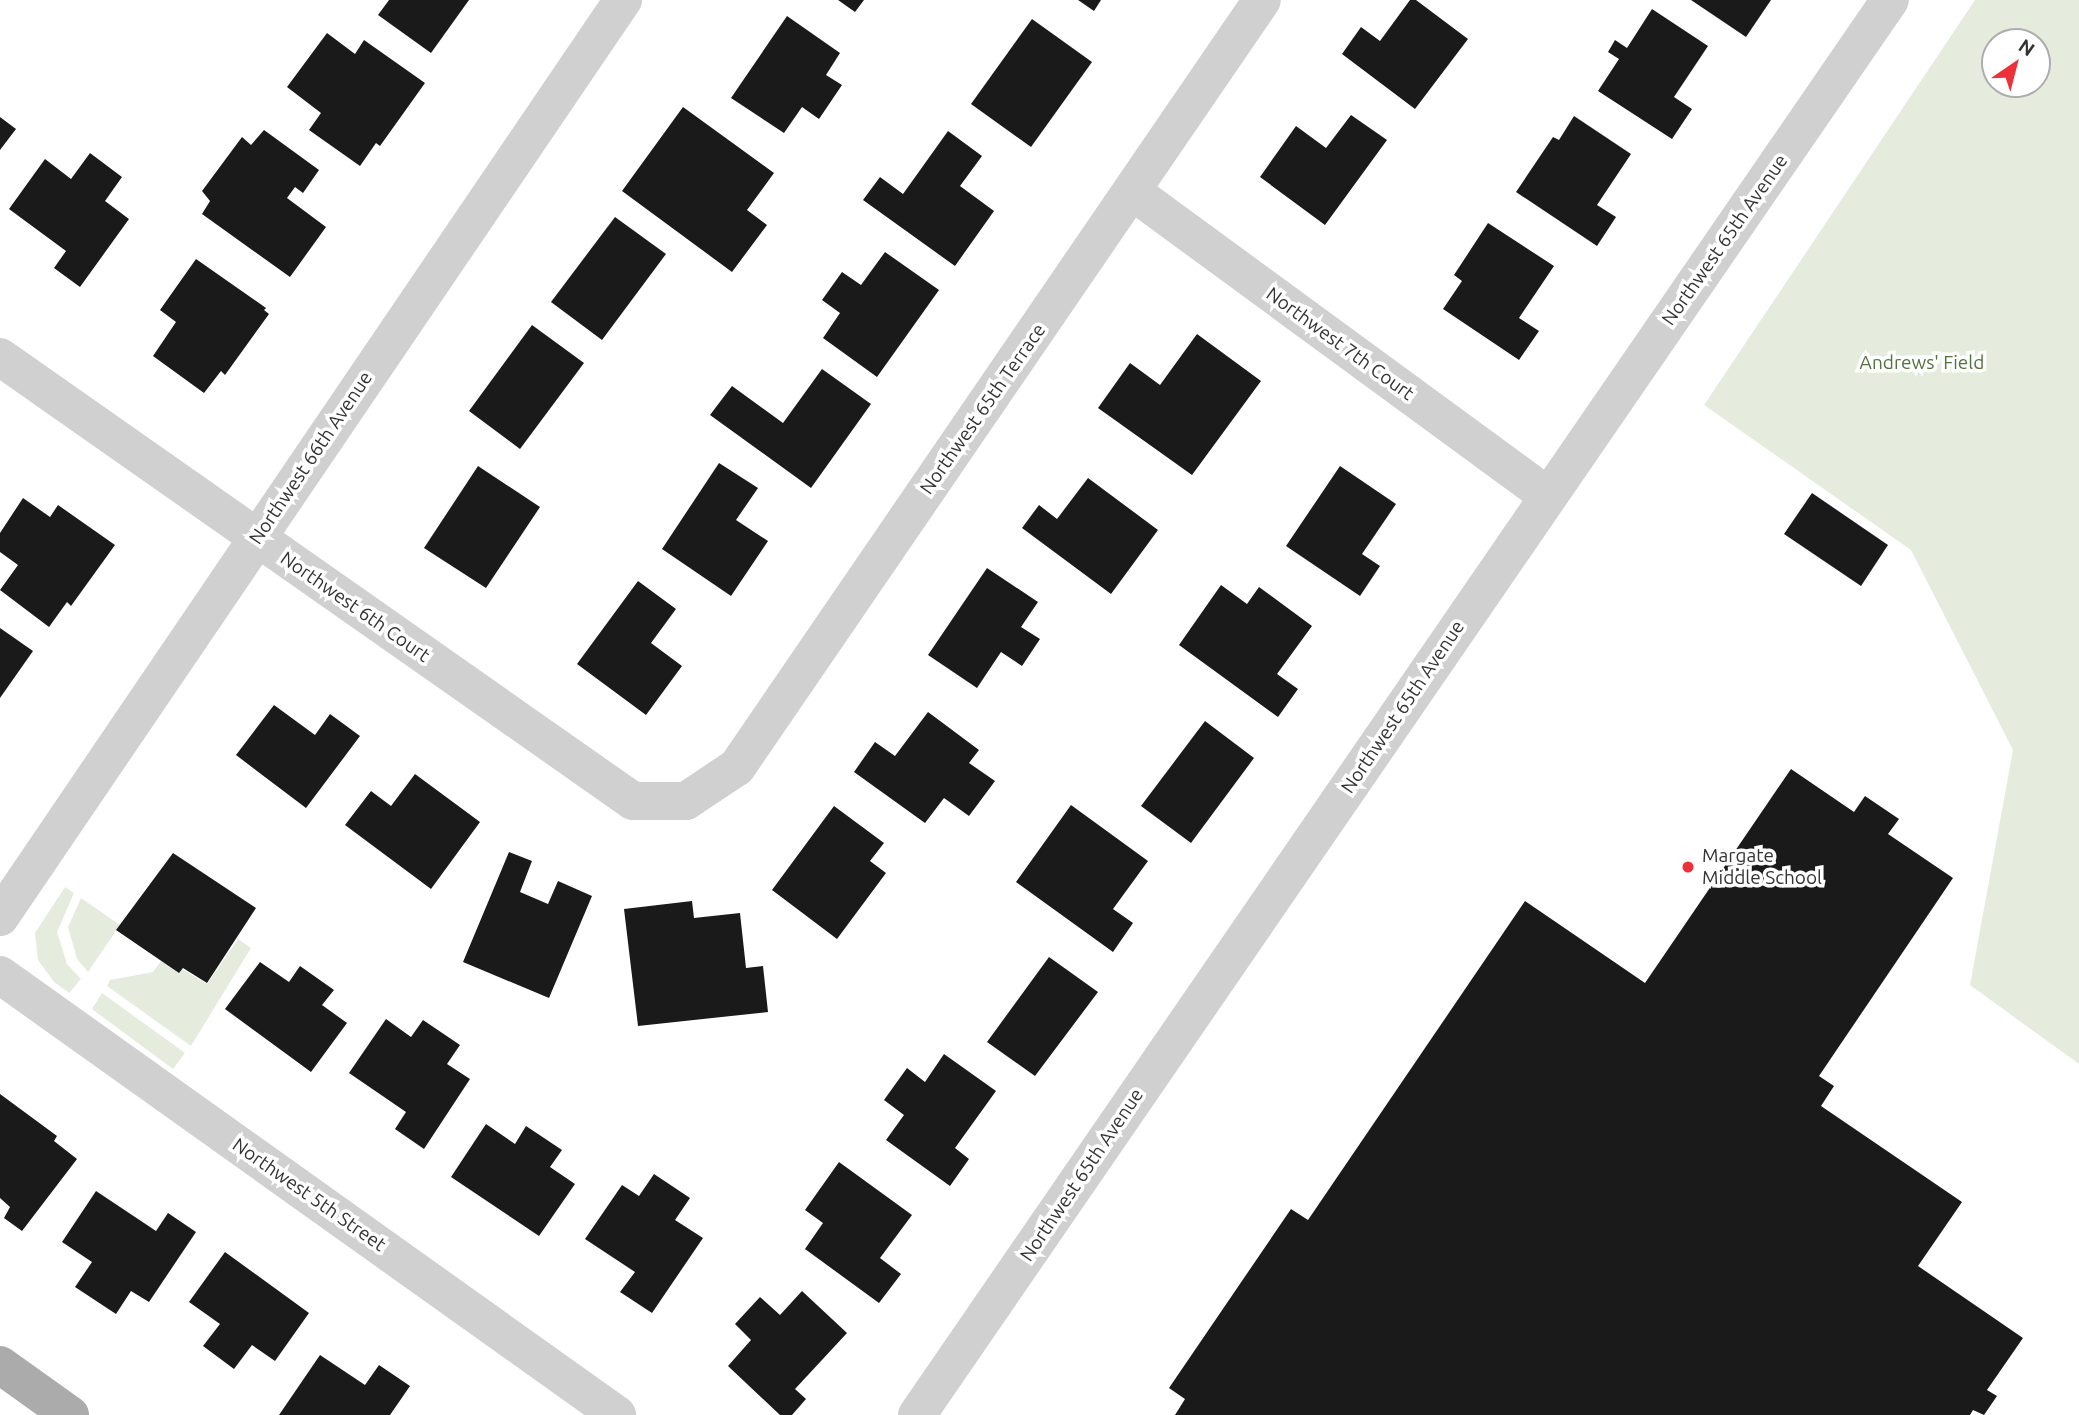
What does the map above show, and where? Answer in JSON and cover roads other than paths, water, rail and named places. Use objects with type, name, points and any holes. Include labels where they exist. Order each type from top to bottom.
[{"type":"main road","points":[[0,1365],[70,1415]]},
{"type":"street","name":"Northwest 66th Avenue","points":[[0,917],[623,0]]},
{"type":"street","name":"Northwest 65th Terrace","points":[[686,801],[737,767],[1262,0]]},
{"type":"street","name":"Northwest 65th Avenue","points":[[917,1415],[1890,0]]},
{"type":"street","name":"Northwest 7th Court","points":[[1133,192],[1548,496]]},
{"type":"street","name":"Northwest 6th Court","points":[[0,357],[634,802],[686,801]]},
{"type":"street","name":"Northwest 5th Street","points":[[0,975],[617,1415]]},
{"type":"place","name":"Margate Middle School","points":[[1688,867]]},
{"type":"park label","name":"Andrews' Field","points":[[1922,363]]}]
